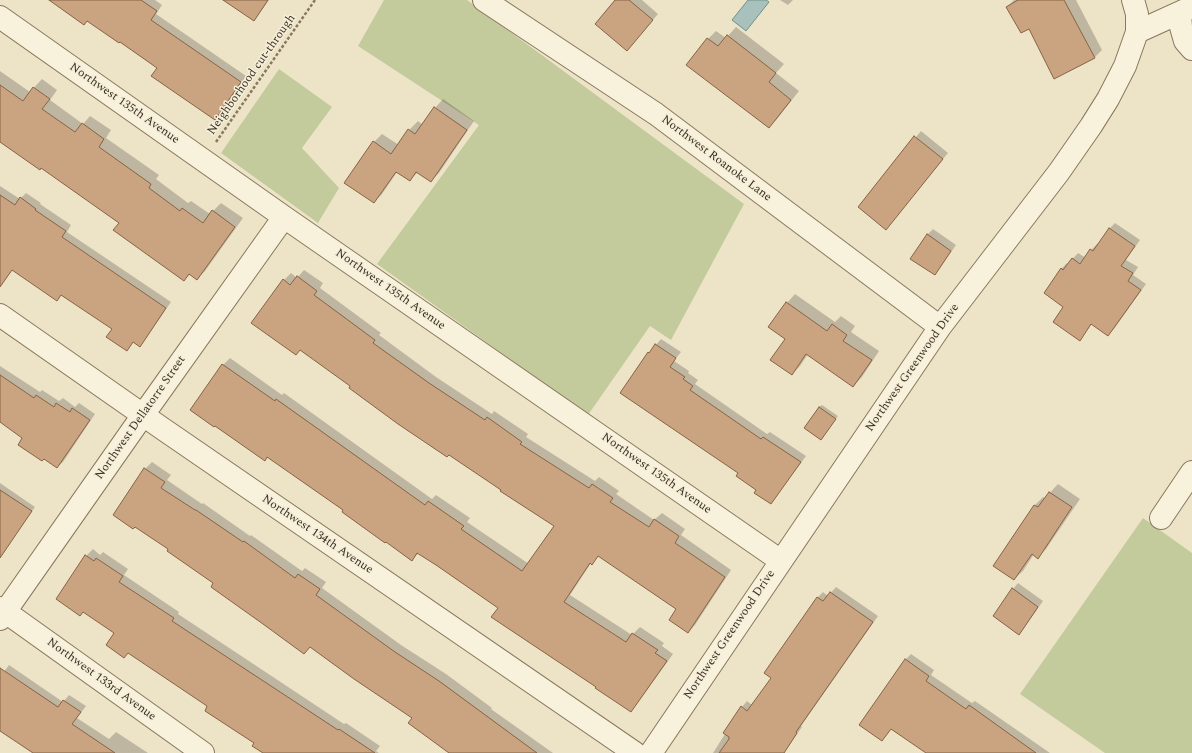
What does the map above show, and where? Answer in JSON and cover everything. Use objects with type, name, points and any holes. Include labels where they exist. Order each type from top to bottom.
[{"type":"street","name":"Northwest Roanoke Lane","points":[[484,0],[656,114],[940,327]]},
{"type":"street","name":"Northwest Greenwood Drive","points":[[650,753],[940,327],[1059,172],[1091,126],[1126,66],[1137,32],[1137,14],[1133,0]]},
{"type":"street","points":[[1137,32],[1186,10]]},
{"type":"street","points":[[1186,10],[1181,27],[1185,41],[1192,49]]},
{"type":"street","name":"Northwest 135th Avenue","points":[[0,17],[284,217],[781,561]]},
{"type":"street","name":"Northwest Dellatorre Street","points":[[2,613],[284,217]]},
{"type":"street","name":"Northwest 134th Avenue","points":[[0,315],[635,753]]},
{"type":"street","points":[[1161,518],[1192,472]]},
{"type":"street","name":"Northwest 133rd Avenue","points":[[2,613],[203,753]]},
{"type":"path","name":"Neighborhood cut-through","points":[[203,160],[315,0]]},
{"type":"green space","points":[[384,0],[467,0],[744,204],[671,340],[650,326],[588,415],[377,264],[479,125],[358,46]]},
{"type":"green space","points":[[279,69],[332,107],[302,148],[339,188],[318,223],[221,153]]},
{"type":"green space","points":[[1143,518],[1192,553],[1192,753],[1105,753],[1020,694]]},
{"type":"water","points":[[748,0],[766,0],[769,2],[746,31],[732,20]]},
{"type":"building","points":[[49,0],[141,0],[157,11],[151,20],[241,82],[215,120],[151,76],[157,68],[87,21],[84,25]]},
{"type":"building","points":[[223,0],[268,0],[254,21]]},
{"type":"building","points":[[615,0],[629,0],[653,20],[627,51],[595,24]]},
{"type":"building","points":[[1018,0],[1064,0],[1095,58],[1054,79],[1029,29],[1021,33],[1006,7]]},
{"type":"building","points":[[727,35],[776,73],[769,82],[791,100],[769,128],[686,65],[707,38],[718,46]]},
{"type":"building","points":[[0,85],[23,101],[33,87],[50,99],[42,109],[75,132],[82,123],[104,139],[99,147],[151,184],[149,188],[180,211],[182,208],[203,223],[212,210],[235,227],[197,280],[189,274],[184,281],[113,230],[119,223],[41,168],[40,170],[0,142]]},
{"type":"building","points":[[434,107],[467,130],[431,182],[416,172],[410,181],[396,172],[374,203],[344,183],[373,141],[391,154],[408,129],[415,134]]},
{"type":"building","points":[[914,136],[943,159],[886,230],[858,207]]},
{"type":"building","points":[[0,195],[15,205],[20,197],[36,209],[35,210],[66,231],[62,237],[166,308],[140,347],[133,342],[127,351],[106,337],[112,329],[61,295],[57,301],[12,270],[0,287]]},
{"type":"building","points":[[1109,228],[1135,246],[1121,266],[1133,273],[1128,281],[1141,290],[1108,336],[1091,324],[1080,341],[1053,322],[1063,307],[1044,293],[1061,268],[1063,270],[1072,258],[1080,264],[1090,249],[1093,251]]},
{"type":"building","points":[[927,234],[951,251],[935,275],[910,259]]},
{"type":"building","points":[[297,276],[317,291],[314,295],[375,340],[373,343],[429,383],[485,420],[487,417],[522,442],[520,444],[589,488],[592,484],[613,498],[610,502],[649,527],[654,519],[679,536],[675,543],[725,577],[688,633],[669,620],[676,609],[598,556],[592,565],[590,563],[564,602],[626,642],[632,633],[658,650],[655,653],[667,661],[631,712],[491,617],[498,608],[436,565],[417,553],[412,561],[342,512],[343,510],[267,457],[265,461],[190,410],[222,364],[275,401],[276,399],[425,505],[428,501],[464,526],[461,529],[522,571],[554,526],[500,491],[501,490],[449,455],[447,457],[398,424],[349,388],[350,386],[300,350],[296,355],[251,323],[283,279],[290,285]]},
{"type":"building","points":[[786,302],[827,331],[832,324],[847,335],[843,341],[872,360],[853,387],[806,354],[792,375],[770,360],[785,339],[768,327]]},
{"type":"building","points":[[655,344],[676,358],[670,367],[685,377],[683,379],[693,386],[690,390],[761,439],[763,437],[801,462],[771,504],[754,493],[756,490],[736,476],[738,473],[620,393]]},
{"type":"building","points":[[0,375],[34,398],[36,395],[54,407],[56,403],[70,412],[72,408],[90,420],[57,468],[44,459],[42,461],[18,445],[22,438],[0,422]]},
{"type":"building","points":[[819,407],[836,419],[821,440],[804,428]]},
{"type":"building","points":[[144,468],[165,482],[161,488],[243,542],[244,541],[295,578],[298,574],[320,589],[316,595],[395,652],[439,681],[537,753],[449,753],[408,723],[412,718],[310,647],[304,654],[211,587],[213,583],[167,551],[168,549],[135,527],[133,529],[113,515]]},
{"type":"building","points":[[0,490],[32,511],[0,558]]},
{"type":"building","points":[[1049,492],[1072,507],[1038,559],[1032,554],[1014,580],[993,566],[1034,505],[1038,507]]},
{"type":"building","points":[[85,555],[94,561],[96,558],[123,576],[119,582],[174,618],[172,621],[375,753],[263,753],[252,746],[254,743],[205,711],[207,706],[128,653],[124,658],[106,645],[114,633],[83,612],[80,616],[56,599]]},
{"type":"building","points":[[1012,588],[1038,607],[1019,635],[993,616]]},
{"type":"building","points":[[830,592],[873,622],[796,732],[797,733],[784,753],[719,753],[729,739],[729,737],[723,733],[741,706],[747,711],[771,678],[764,673],[817,597],[823,601]]},
{"type":"building","points":[[905,659],[929,676],[926,681],[966,709],[969,705],[1036,753],[926,753],[891,729],[882,741],[859,725]]},
{"type":"building","points":[[0,668],[58,707],[63,700],[81,712],[72,724],[115,753],[33,753],[0,731]]}]
